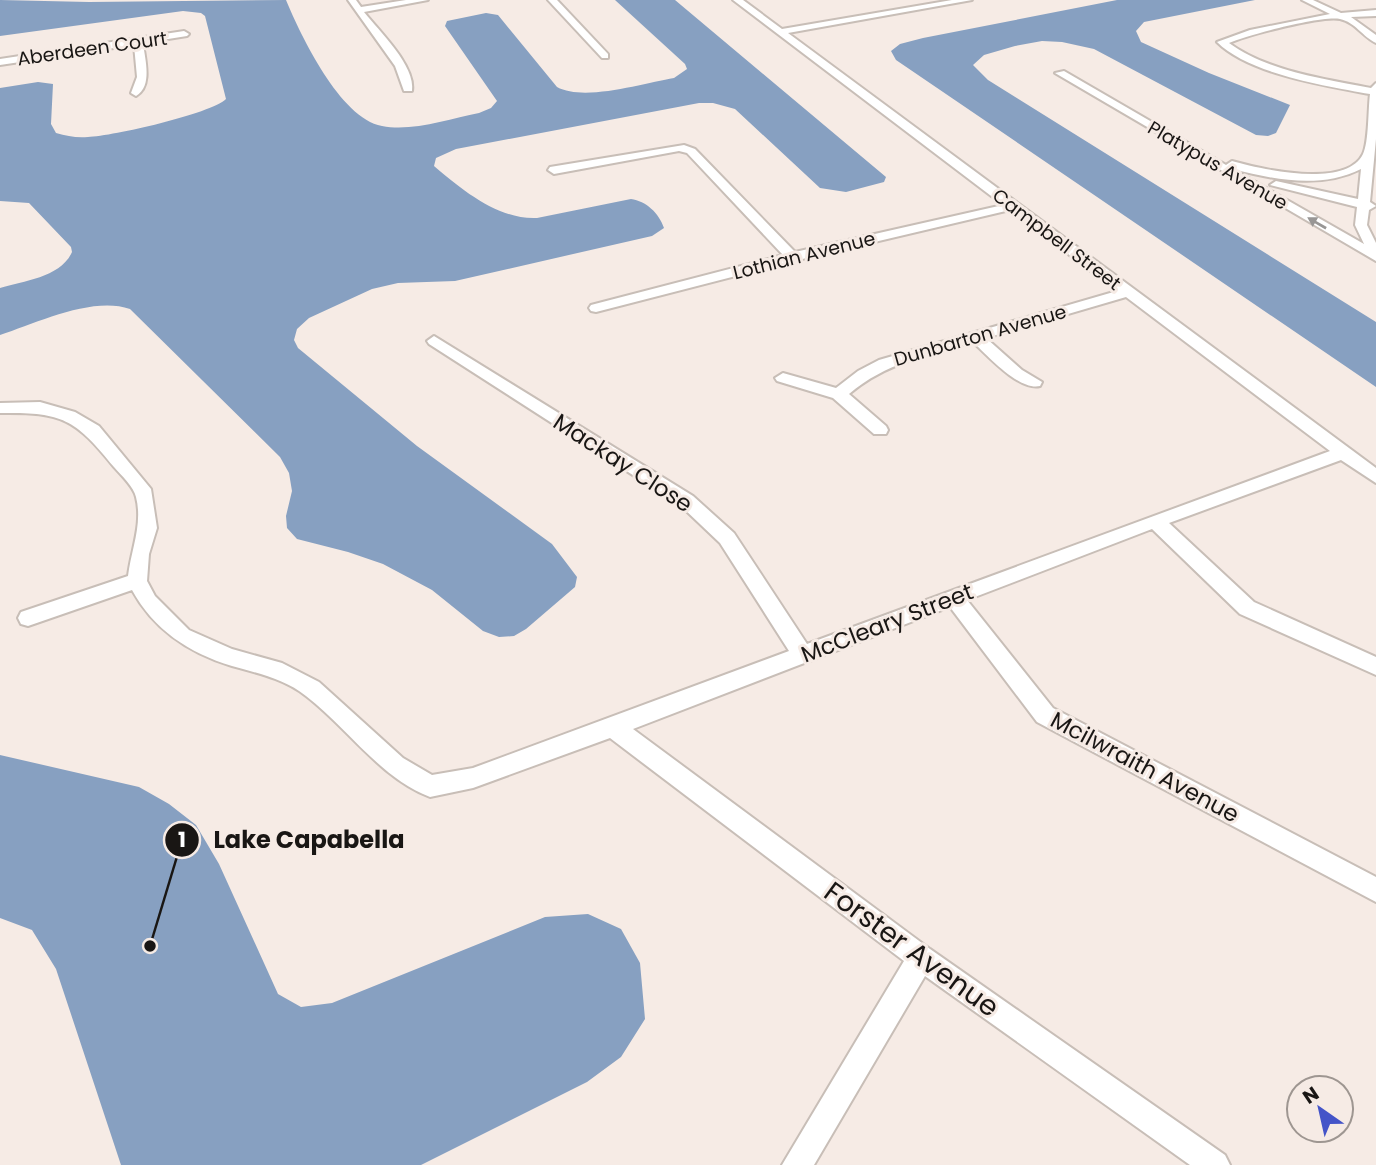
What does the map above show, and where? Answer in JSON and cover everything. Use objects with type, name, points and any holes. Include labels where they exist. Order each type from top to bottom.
[{"type":"street","points":[[352,0],[392,54],[407,78],[408,89]]},
{"type":"street","points":[[357,10],[424,0]]},
{"type":"street","points":[[552,0],[606,56]]},
{"type":"street","name":"Campbell Street","points":[[737,0],[1376,477]]},
{"type":"street","points":[[925,0],[936,6]]},
{"type":"street","points":[[780,33],[968,0]]},
{"type":"street","points":[[1306,0],[1366,29],[1376,40]]},
{"type":"street","points":[[1324,8],[1376,12]]},
{"type":"street","points":[[1375,101],[1326,82],[1260,62],[1227,47],[1222,41],[1342,16],[1376,12]]},
{"type":"street","name":"Aberdeen Court","points":[[0,62],[184,34]]},
{"type":"street","points":[[136,93],[142,77],[138,41]]},
{"type":"street","name":"Platypus Avenue","points":[[1060,73],[1376,254]]},
{"type":"street","name":"Platypus Avenue","points":[[1376,86],[1371,175],[1363,234],[1376,254]]},
{"type":"street","points":[[554,170],[680,147],[691,151],[792,257]]},
{"type":"street","points":[[1195,151],[1238,167],[1285,176],[1319,177],[1361,165],[1372,147]]},
{"type":"street","points":[[1350,170],[1371,175]]},
{"type":"street","points":[[1228,171],[1257,181],[1368,206]]},
{"type":"street","name":"Lothian Avenue","points":[[596,308],[792,257],[1013,206]]},
{"type":"street","name":"Dunbarton Avenue","points":[[839,394],[863,374],[884,363],[1128,292]]},
{"type":"street","points":[[976,337],[1017,373],[1034,382]]},
{"type":"street","name":"Mackay Close","points":[[434,341],[687,501],[727,538],[803,654]]},
{"type":"street","points":[[783,378],[839,394],[880,430]]},
{"type":"street","points":[[0,408],[40,407],[69,416],[93,430],[145,493],[148,528],[140,554],[137,581],[28,618]]},
{"type":"street","name":"McCleary Street","points":[[137,581],[148,601],[182,636],[228,656],[275,669],[312,688],[395,765],[430,786],[473,778],[613,727],[1155,521],[1343,453]]},
{"type":"street","points":[[1155,521],[1247,608],[1376,666]]},
{"type":"street","name":"Mcilwraith Avenue","points":[[954,598],[1045,715],[1376,890]]},
{"type":"street","name":"Forster Avenue","points":[[613,727],[921,958],[1215,1165]]},
{"type":"street","points":[[797,1165],[921,958]]},
{"type":"water","points":[[0,0],[286,0],[301,34],[324,74],[351,108],[366,120],[382,126],[406,127],[479,113],[491,108],[497,101],[445,26],[447,21],[486,13],[498,15],[557,87],[582,93],[598,92],[674,78],[687,69],[685,64],[615,0],[675,0],[886,177],[884,182],[846,192],[820,188],[735,109],[713,103],[699,103],[456,149],[436,158],[434,166],[457,185],[482,202],[509,214],[537,218],[631,199],[642,202],[651,209],[664,228],[652,236],[455,281],[398,283],[372,289],[309,318],[297,329],[294,340],[298,348],[417,446],[552,544],[577,577],[575,587],[526,629],[514,636],[499,637],[483,631],[432,590],[383,564],[297,539],[287,528],[286,516],[292,491],[289,473],[280,457],[130,309],[115,306],[82,308],[0,335],[0,288],[51,273],[67,260],[72,252],[71,247],[29,203],[0,201],[0,88],[38,82],[53,84],[51,124],[56,133],[79,137],[118,133],[160,123],[201,111],[226,99],[205,16],[201,13],[183,11],[0,36]]},
{"type":"water","points":[[1117,0],[1255,0],[1144,22],[1136,31],[1141,42],[1290,105],[1276,133],[1268,136],[1256,135],[1094,49],[1042,41],[984,55],[973,65],[988,80],[1376,322],[1376,387],[896,60],[891,51],[900,44],[923,38]]},
{"type":"water","points":[[0,755],[139,787],[169,804],[196,825],[219,864],[278,994],[301,1007],[332,1003],[545,917],[588,914],[621,929],[640,963],[645,1019],[621,1057],[587,1082],[421,1165],[121,1165],[56,969],[32,930],[0,918]]},
{"type":"place","name":"Lake Capabella","points":[[150,946]]}]
